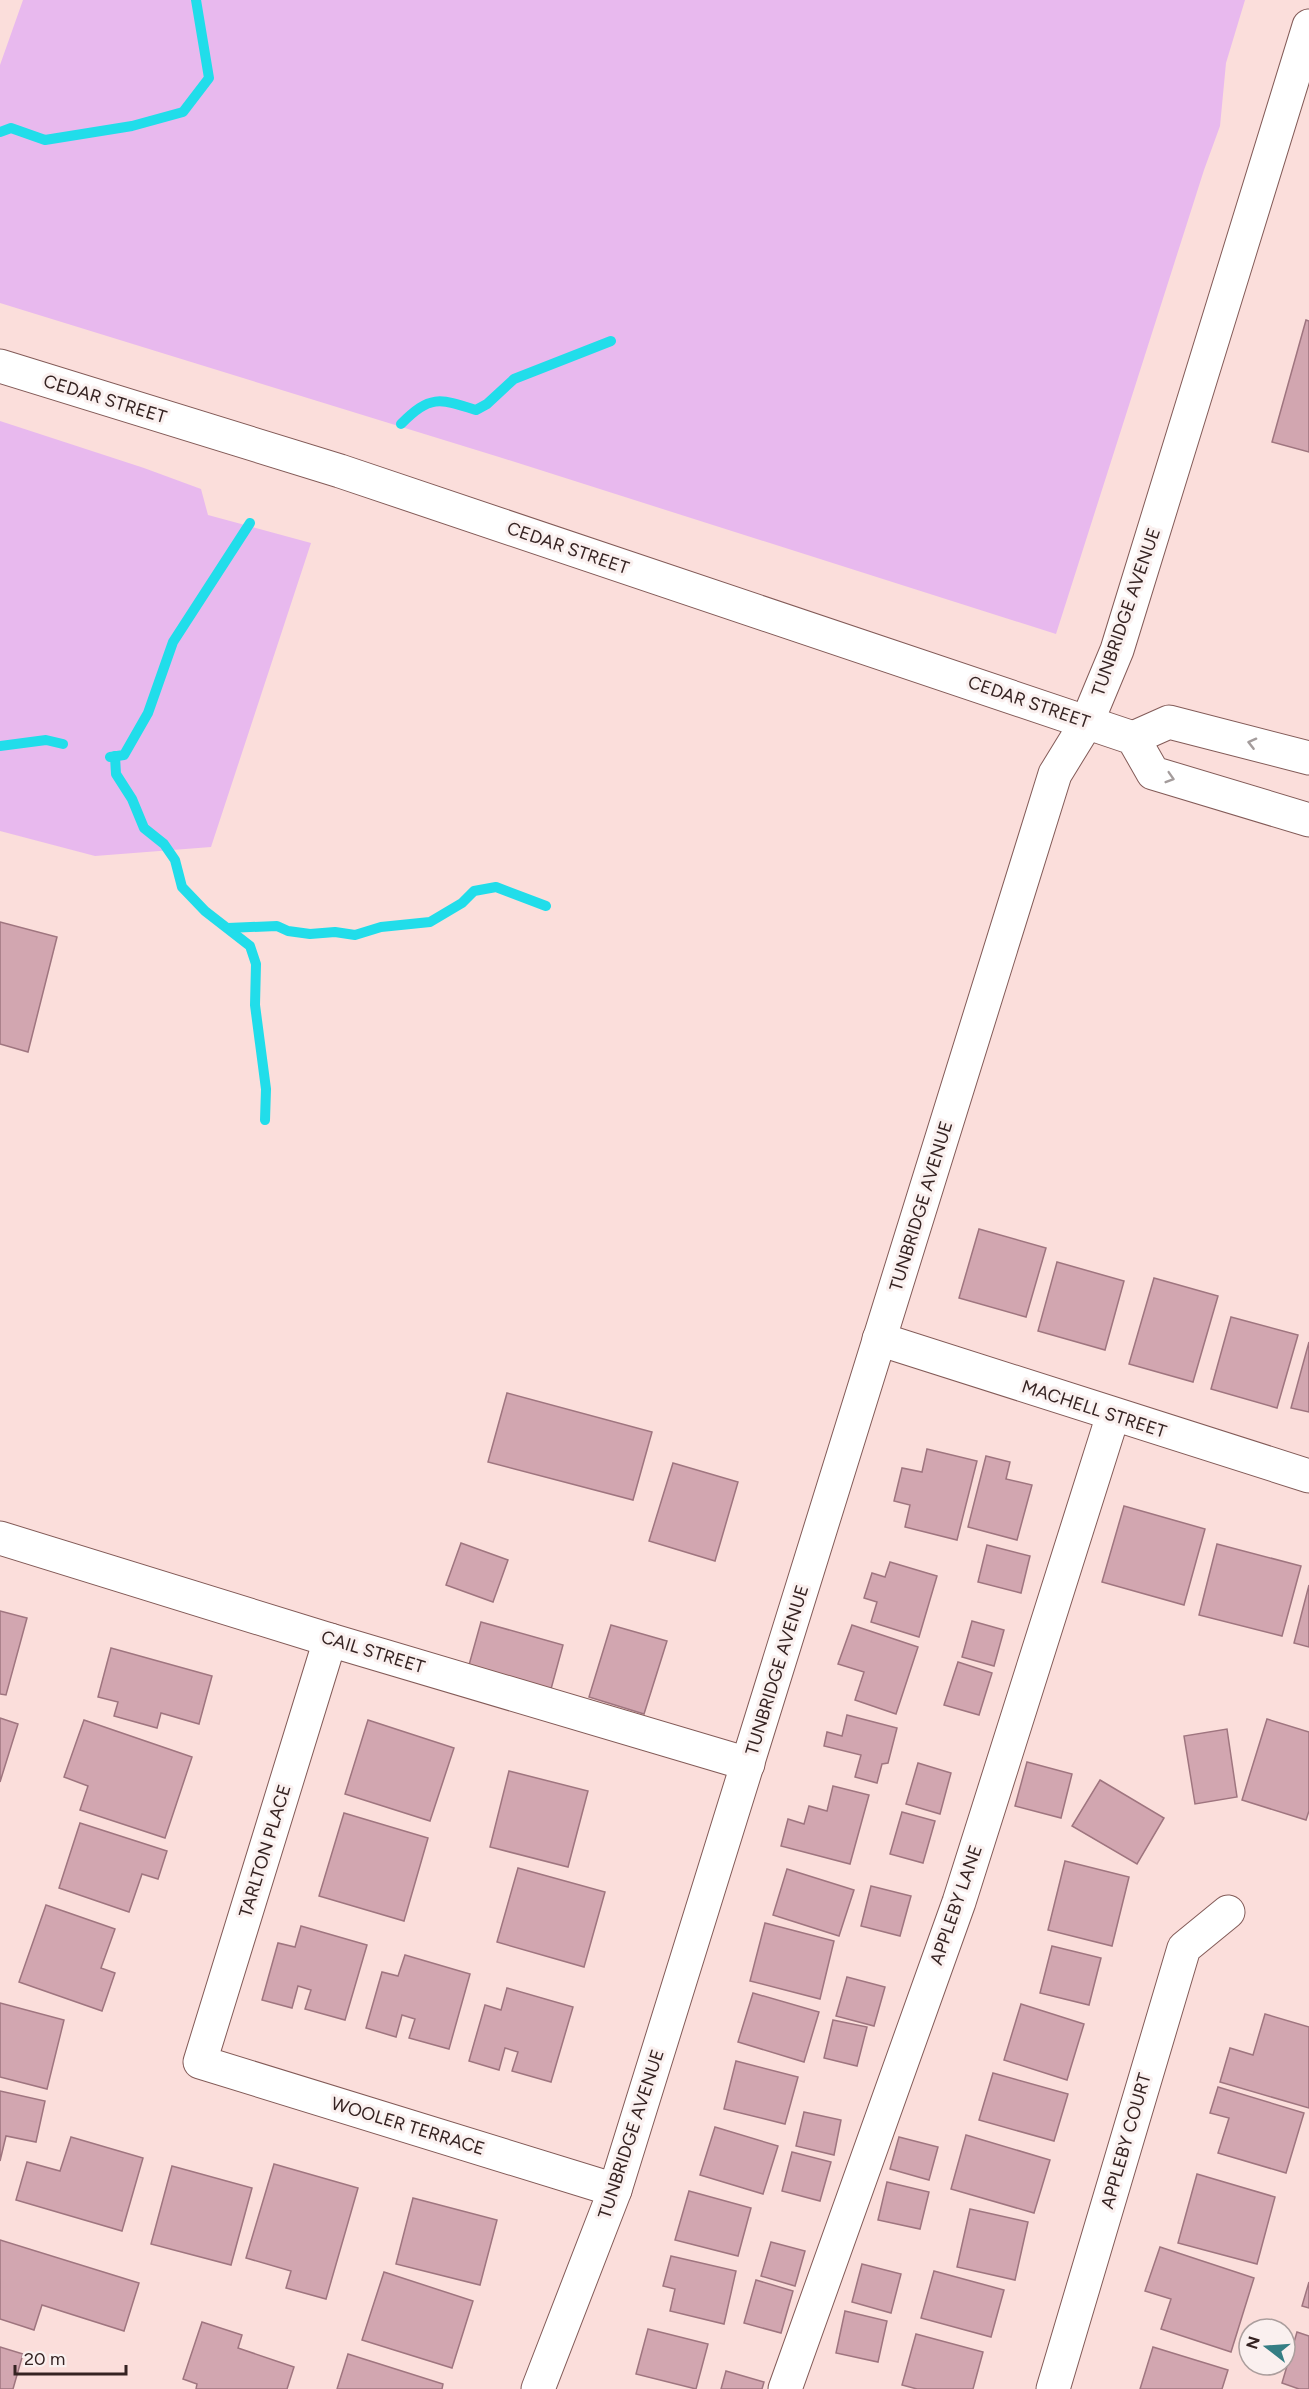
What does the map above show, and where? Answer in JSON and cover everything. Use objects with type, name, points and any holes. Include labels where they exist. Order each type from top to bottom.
[{"type":"street","name":"TUNBRIDGE AVENUE","points":[[538,2389],[615,2190],[1055,774],[1087,722],[1117,650],[1309,26]]},
{"type":"street","name":"CEDAR STREET","points":[[0,366],[340,471],[1133,738]]},
{"type":"street","points":[[1309,758],[1169,722],[1133,738],[1154,773],[1309,820]]},
{"type":"street","name":"MACHELL STREET","points":[[879,1339],[1309,1476]]},
{"type":"street","name":"APPLEBY LANE","points":[[785,2389],[958,1902],[1113,1415]]},
{"type":"street","name":"CAIL STREET","points":[[0,1538],[330,1640],[748,1764]]},
{"type":"street","name":"TARLTON PLACE","points":[[200,2062],[330,1640]]},
{"type":"street","name":"APPLEBY COURT","points":[[1053,2389],[1184,1948],[1228,1912]]},
{"type":"street","name":"WOOLER TERRACE","points":[[200,2062],[615,2190]]},
{"type":"shaded area","points":[[23,0],[1245,0],[1226,63],[1220,126],[1056,634],[499,457],[0,303],[0,65]]},
{"type":"shaded area","points":[[0,421],[201,489],[208,515],[311,543],[211,847],[95,856],[0,831]]},
{"type":"building","points":[[1306,320],[1309,321],[1309,452],[1272,442]]},
{"type":"building","points":[[0,922],[57,937],[28,1052],[0,1044]]},
{"type":"building","points":[[979,1229],[1046,1248],[1026,1317],[959,1298]]},
{"type":"building","points":[[1057,1262],[1124,1281],[1105,1350],[1038,1331]]},
{"type":"building","points":[[1154,1278],[1218,1296],[1193,1382],[1129,1364]]},
{"type":"building","points":[[1231,1317],[1298,1335],[1277,1408],[1211,1389]]},
{"type":"building","points":[[1309,1342],[1309,1412],[1291,1408]]},
{"type":"building","points":[[507,1393],[652,1432],[633,1500],[488,1462]]},
{"type":"building","points":[[927,1449],[977,1461],[957,1540],[905,1527],[910,1505],[894,1501],[902,1468],[922,1472]]},
{"type":"building","points":[[986,1456],[1010,1462],[1006,1479],[1032,1485],[1017,1540],[968,1527]]},
{"type":"building","points":[[673,1463],[738,1482],[715,1561],[649,1541]]},
{"type":"building","points":[[1124,1506],[1205,1529],[1184,1605],[1102,1582]]},
{"type":"building","points":[[461,1543],[508,1560],[493,1602],[446,1585]]},
{"type":"building","points":[[1217,1544],[1301,1566],[1282,1636],[1199,1615]]},
{"type":"building","points":[[987,1545],[1030,1556],[1021,1593],[978,1582]]},
{"type":"building","points":[[890,1562],[937,1576],[919,1637],[871,1622],[877,1602],[864,1598],[872,1573],[885,1577]]},
{"type":"building","points":[[1309,1585],[1309,1647],[1294,1643]]},
{"type":"building","points":[[0,1611],[27,1618],[6,1695],[0,1694]]},
{"type":"building","points":[[972,1621],[1004,1630],[994,1666],[962,1657]]},
{"type":"building","points":[[481,1622],[563,1645],[551,1689],[469,1665]]},
{"type":"building","points":[[611,1625],[667,1641],[644,1714],[589,1697]]},
{"type":"building","points":[[852,1625],[918,1647],[896,1714],[855,1700],[864,1672],[838,1664]]},
{"type":"building","points":[[111,1648],[212,1676],[199,1724],[161,1713],[157,1728],[114,1716],[118,1702],[98,1697]]},
{"type":"building","points":[[958,1662],[992,1673],[979,1715],[944,1705]]},
{"type":"building","points":[[847,1715],[897,1728],[888,1763],[882,1764],[877,1783],[855,1777],[861,1755],[824,1746],[827,1732],[842,1736]]},
{"type":"building","points":[[0,1718],[18,1724],[0,1782]]},
{"type":"building","points":[[1267,1719],[1309,1732],[1309,1811],[1306,1820],[1242,1800]]},
{"type":"building","points":[[84,1720],[192,1757],[165,1838],[80,1810],[88,1786],[64,1777]]},
{"type":"building","points":[[368,1720],[454,1748],[430,1821],[345,1794]]},
{"type":"building","points":[[1227,1729],[1237,1797],[1195,1804],[1184,1736]]},
{"type":"building","points":[[1027,1762],[1072,1774],[1061,1818],[1015,1806]]},
{"type":"building","points":[[918,1763],[951,1773],[940,1814],[906,1804]]},
{"type":"building","points":[[509,1771],[588,1791],[568,1867],[490,1847]]},
{"type":"building","points":[[1100,1780],[1164,1818],[1137,1864],[1072,1826]]},
{"type":"building","points":[[833,1786],[869,1795],[850,1864],[781,1846],[788,1819],[804,1824],[809,1806],[827,1811]]},
{"type":"building","points":[[902,1812],[935,1821],[923,1863],[890,1854]]},
{"type":"building","points":[[344,1813],[428,1838],[404,1921],[319,1896]]},
{"type":"building","points":[[80,1823],[167,1851],[158,1879],[142,1874],[129,1912],[59,1888]]},
{"type":"building","points":[[1065,1861],[1129,1877],[1112,1946],[1048,1930]]},
{"type":"building","points":[[518,1868],[605,1892],[584,1967],[497,1942]]},
{"type":"building","points":[[787,1869],[854,1890],[839,1936],[773,1915]]},
{"type":"building","points":[[871,1886],[911,1896],[900,1936],[861,1926]]},
{"type":"building","points":[[46,1905],[115,1929],[101,1968],[115,1973],[102,2011],[19,1982]]},
{"type":"building","points":[[765,1923],[834,1941],[820,1999],[750,1981]]},
{"type":"building","points":[[301,1926],[367,1945],[345,2020],[305,2009],[311,1990],[298,1986],[292,2008],[262,2000],[278,1943],[295,1947]]},
{"type":"building","points":[[1052,1946],[1101,1958],[1089,2005],[1040,1993]]},
{"type":"building","points":[[405,1955],[470,1974],[449,2049],[409,2038],[415,2019],[402,2015],[396,2037],[366,2028],[382,1972],[398,1976]]},
{"type":"building","points":[[847,1977],[885,1987],[874,2026],[836,2016]]},
{"type":"building","points":[[507,1988],[573,2007],[551,2082],[512,2071],[518,2052],[505,2048],[499,2070],[469,2061],[485,2005],[501,2010]]},
{"type":"building","points":[[753,1993],[819,2012],[804,2062],[738,2042]]},
{"type":"building","points":[[0,2003],[64,2020],[47,2089],[0,2077]]},
{"type":"building","points":[[1021,2004],[1084,2024],[1067,2080],[1004,2060]]},
{"type":"building","points":[[1265,2014],[1309,2027],[1309,2108],[1220,2082],[1230,2048],[1253,2055]]},
{"type":"building","points":[[833,2020],[867,2027],[857,2066],[824,2058]]},
{"type":"building","points":[[736,2061],[798,2077],[785,2124],[724,2109]]},
{"type":"building","points":[[993,2073],[1068,2094],[1054,2141],[979,2120]]},
{"type":"building","points":[[1218,2087],[1304,2113],[1286,2173],[1218,2153],[1229,2118],[1210,2113]]},
{"type":"building","points":[[0,2091],[45,2101],[36,2142],[6,2136],[0,2161]]},
{"type":"building","points":[[804,2112],[841,2120],[834,2155],[796,2146]]},
{"type":"building","points":[[715,2127],[778,2146],[763,2194],[700,2175]]},
{"type":"building","points":[[966,2135],[1050,2160],[1034,2213],[951,2189]]},
{"type":"building","points":[[71,2137],[143,2158],[122,2231],[16,2200],[27,2162],[60,2171]]},
{"type":"building","points":[[899,2137],[938,2147],[929,2180],[890,2169]]},
{"type":"building","points":[[792,2152],[831,2162],[820,2201],[782,2191]]},
{"type":"building","points":[[274,2164],[358,2188],[326,2299],[286,2288],[291,2271],[246,2258]]},
{"type":"building","points":[[172,2166],[252,2188],[231,2265],[151,2244]]},
{"type":"building","points":[[1197,2174],[1275,2197],[1257,2264],[1178,2243]]},
{"type":"building","points":[[887,2182],[929,2192],[920,2229],[878,2220]]},
{"type":"building","points":[[689,2191],[751,2208],[738,2256],[675,2240]]},
{"type":"building","points":[[413,2198],[497,2220],[480,2285],[396,2264]]},
{"type":"building","points":[[970,2209],[1028,2222],[1015,2280],[957,2267]]},
{"type":"building","points":[[0,2240],[139,2283],[124,2331],[42,2305],[34,2330],[0,2319]]},
{"type":"building","points":[[771,2242],[805,2251],[795,2286],[761,2276]]},
{"type":"building","points":[[1160,2247],[1254,2278],[1242,2317],[1237,2317],[1237,2333],[1231,2352],[1161,2329],[1171,2299],[1145,2291]]},
{"type":"building","points":[[671,2256],[736,2271],[724,2324],[670,2311],[675,2289],[663,2286]]},
{"type":"building","points":[[862,2264],[901,2274],[891,2313],[852,2302]]},
{"type":"building","points":[[934,2271],[1004,2290],[991,2337],[921,2318]]},
{"type":"building","points":[[384,2272],[473,2301],[452,2368],[362,2340]]},
{"type":"building","points":[[756,2280],[793,2291],[781,2333],[744,2323]]},
{"type":"building","points":[[1309,2282],[1309,2308],[1302,2306]]},
{"type":"building","points":[[845,2311],[887,2321],[878,2362],[836,2353]]},
{"type":"building","points":[[202,2322],[242,2335],[238,2348],[294,2367],[287,2389],[196,2389],[197,2384],[183,2379]]},
{"type":"building","points":[[648,2329],[708,2344],[696,2389],[636,2374]]},
{"type":"building","points":[[1297,2332],[1309,2336],[1309,2389],[1299,2389],[1282,2383],[1284,2377],[1297,2377]]},
{"type":"building","points":[[916,2334],[983,2352],[973,2389],[917,2389],[902,2385]]},
{"type":"building","points":[[0,2347],[23,2354],[13,2389],[0,2389]]},
{"type":"building","points":[[1153,2347],[1228,2370],[1222,2389],[1140,2389]]},
{"type":"building","points":[[348,2354],[443,2384],[442,2389],[337,2389]]},
{"type":"building","points":[[726,2371],[764,2382],[762,2389],[721,2389]]},
{"type":"waterway","points":[[0,132],[11,128],[45,140],[132,126],[183,112],[209,78],[196,0]]},
{"type":"waterway","points":[[401,424],[420,408],[436,402],[453,403],[476,410],[487,404],[514,379],[611,341]]},
{"type":"waterway","points":[[110,757],[124,755],[148,713],[173,642],[250,523]]},
{"type":"waterway","points":[[0,746],[46,740],[63,744]]},
{"type":"waterway","points":[[115,756],[116,774],[132,799],[144,828],[164,844],[175,860],[182,887],[205,911],[250,946],[256,964],[255,1005],[266,1089],[265,1120]]},
{"type":"waterway","points":[[228,928],[277,926],[288,931],[310,934],[335,932],[355,935],[381,927],[430,922],[462,903],[474,891],[496,887],[546,906]]}]
